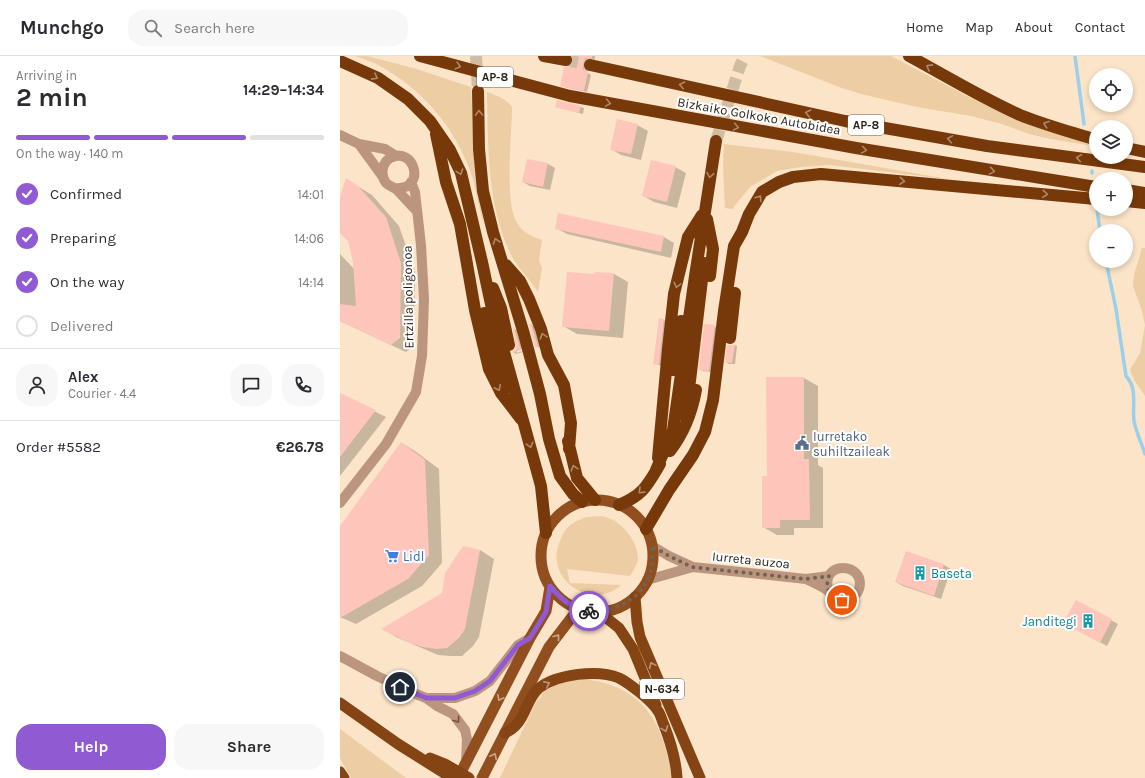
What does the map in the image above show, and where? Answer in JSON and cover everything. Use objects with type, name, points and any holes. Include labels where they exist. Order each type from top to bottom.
[{"type":"highway","name":"Bizkaiko Golkoko Autobidea","points":[[420,56],[515,82],[578,97],[856,148],[1089,186]]},
{"type":"highway","points":[[544,56],[566,60]]},
{"type":"highway","points":[[909,56],[1020,115],[1089,138]]},
{"type":"highway","points":[[340,61],[378,78],[408,99],[430,120],[450,150],[461,173],[492,309],[541,486],[546,533]]},
{"type":"highway","name":"Bizkaiko Golkoko Autobidea","points":[[590,65],[845,121],[988,146],[1145,167]]},
{"type":"highway","points":[[478,91],[479,150],[483,191],[493,232],[524,334],[540,394],[549,439],[560,476],[582,502]]},
{"type":"highway","points":[[435,128],[446,182],[460,224],[475,310],[489,369],[500,393],[524,424]]},
{"type":"highway","points":[[619,505],[633,499],[645,489],[656,470],[673,430],[716,141]]},
{"type":"highway","points":[[1133,149],[1145,152]]},
{"type":"highway","points":[[646,529],[668,490],[693,455],[705,432],[713,400],[734,246],[742,232],[749,214],[762,192],[779,182],[793,177],[821,174],[1089,198]]},
{"type":"highway","points":[[1133,191],[1145,193]]},
{"type":"highway","points":[[1133,202],[1145,203]]},
{"type":"highway","points":[[656,470],[674,447],[688,422],[693,408],[699,377],[707,316],[713,249],[705,210]]},
{"type":"highway","points":[[656,470],[674,294],[688,237],[705,210]]},
{"type":"highway","points":[[655,511],[665,502],[694,465],[707,445],[713,429],[724,385],[742,232]]},
{"type":"highway","points":[[502,260],[520,281],[530,299],[541,329],[548,355],[556,372],[559,402],[577,478],[594,500]]},
{"type":"highway","name":"N-634","points":[[635,597],[640,637],[700,778]]},
{"type":"highway","points":[[599,612],[618,628],[633,649],[672,745],[677,764],[677,778]]},
{"type":"highway","points":[[505,733],[517,725],[532,697],[539,688],[560,678],[578,674],[599,674],[618,678],[648,699],[658,711]]},
{"type":"highway","points":[[340,703],[398,744],[452,778]]},
{"type":"highway","points":[[398,744],[444,764],[469,778]]},
{"type":"highway","points":[[340,772],[344,778]]},
{"type":"main road","points":[[594,500],[607,501],[630,511],[639,519],[646,529],[652,546],[652,564],[647,580],[635,597],[624,605],[612,610],[599,612],[578,609],[562,600],[550,586],[542,570],[541,551],[546,533],[554,520],[567,509],[582,502],[594,500]]},
{"type":"main road","points":[[458,778],[530,638],[546,612],[550,586]]},
{"type":"main road","points":[[482,778],[549,647],[578,609]]},
{"type":"street","points":[[340,135],[354,141],[385,150],[396,156],[402,156],[411,162],[415,172],[414,178],[404,187],[395,188]]},
{"type":"street","points":[[354,141],[390,186],[395,188],[416,210]]},
{"type":"street","points":[[383,177],[382,172],[386,162],[396,156]]},
{"type":"street","name":"Ertzilla poligonoa","points":[[340,503],[386,444],[416,392],[422,356],[424,299],[415,192],[411,182]]},
{"type":"street","points":[[652,546],[692,567]]},
{"type":"street","points":[[647,580],[692,567]]},
{"type":"street","name":"Iurreta auzoa","points":[[692,567],[806,579]]},
{"type":"street","points":[[806,579],[837,599],[848,600],[857,594],[860,584],[856,574],[847,568],[837,568],[829,576],[827,581],[828,592]]},
{"type":"street","points":[[806,579],[829,576]]},
{"type":"street","points":[[426,698],[455,698],[475,691],[490,681],[518,645],[530,638]]},
{"type":"street","points":[[340,656],[377,676],[426,698],[437,706],[453,714],[465,730],[467,739],[466,763]]},
{"type":"shaded area","points":[[355,56],[367,56],[417,69],[471,87],[475,173],[484,226],[470,170],[463,154],[445,123],[422,96],[394,74],[370,61]]},
{"type":"shaded area","points":[[760,56],[891,56],[967,96],[1014,117],[1089,145],[1029,134],[1002,124],[971,116],[917,107],[861,94]]},
{"type":"shaded area","points":[[487,92],[504,99],[512,107],[510,168],[511,201],[513,214],[519,226],[528,234],[542,240],[539,260],[542,268],[538,292],[514,260],[505,242],[499,222],[491,179]]},
{"type":"shaded area","points":[[724,144],[793,152],[954,180],[830,165],[801,167],[777,171],[750,187],[732,209],[725,208],[723,168]]},
{"type":"shaded area","points":[[1142,248],[1145,248],[1145,325],[1142,311],[1133,286],[1134,275]]},
{"type":"shaded area","points":[[1145,325],[1145,396],[1134,380],[1130,370],[1140,353]]},
{"type":"shaded area","points":[[586,517],[606,517],[619,524],[625,529],[633,540],[638,559],[630,576],[567,569],[570,583],[621,585],[609,592],[597,595],[584,593],[573,587],[564,579],[558,568],[557,555],[560,541],[564,533],[576,521]]},
{"type":"shaded area","points":[[583,679],[605,683],[621,689],[634,697],[644,707],[660,732],[665,746],[672,778],[500,778],[535,704],[545,690],[564,682]]},
{"type":"shaded area","points":[[340,729],[406,778],[351,778],[340,758]]},
{"type":"building","points":[[572,56],[592,56],[592,58],[585,60],[583,64],[585,70],[588,72],[584,91],[560,86],[564,67],[569,67],[573,62]]},
{"type":"building","points":[[557,100],[581,106],[579,113],[555,107]]},
{"type":"building","points":[[617,119],[638,124],[631,154],[610,150]]},
{"type":"building","points":[[527,159],[548,163],[543,187],[522,182]]},
{"type":"building","points":[[651,160],[676,166],[667,202],[642,196]]},
{"type":"building","points":[[346,178],[357,185],[386,217],[401,263],[400,338],[391,345],[340,321],[340,304],[356,306],[353,262],[348,241],[340,233],[340,197]]},
{"type":"building","points":[[558,213],[664,236],[661,252],[555,229]]},
{"type":"building","points":[[567,272],[595,274],[595,272],[614,273],[609,331],[562,327]]},
{"type":"building","points":[[659,318],[664,319],[659,365],[653,364]]},
{"type":"building","points":[[531,323],[538,346],[535,347],[529,324]]},
{"type":"building","points":[[704,324],[715,325],[709,371],[699,370]]},
{"type":"building","points":[[514,327],[521,350],[512,353],[516,347]]},
{"type":"building","points":[[735,344],[732,363],[725,362],[727,345]]},
{"type":"building","points":[[766,377],[804,377],[804,459],[809,459],[810,520],[780,520],[780,528],[762,528],[762,476],[767,476]]},
{"type":"building","points":[[340,393],[376,410],[340,457]]},
{"type":"building","points":[[401,442],[425,460],[429,555],[408,579],[340,618],[340,526]]},
{"type":"building","points":[[463,546],[480,550],[465,629],[459,638],[447,648],[436,649],[410,643],[381,629],[442,593],[445,573]]},
{"type":"building","name":"Baseta","points":[[906,551],[944,564],[934,596],[895,582]]},
{"type":"building","name":"Janditegi","points":[[1076,600],[1112,619],[1100,643],[1063,623]]},
{"type":"waterway","points":[[1075,56],[1084,124]]},
{"type":"waterway","points":[[1098,216],[1099,224]]},
{"type":"waterway","points":[[1107,268],[1116,309],[1126,376],[1132,386],[1134,397],[1134,421],[1145,454]]},
{"type":"tunnel","points":[[476,56],[478,91]]},
{"type":"tunnel","points":[[716,141],[740,66],[745,56]]},
{"type":"tunnel","points":[[566,60],[590,65]]},
{"type":"way so far","points":[[589,611],[599,612],[612,610],[624,605],[635,597],[649,576],[652,564],[652,546],[692,567],[806,579],[829,576],[827,581],[828,592],[837,599],[842,600]]},
{"type":"place","name":"Iurretako suhiltzaileak","points":[[802,443]]},
{"type":"place","name":"Lidl","points":[[392,556]]},
{"type":"place","name":"Baseta","points":[[920,573]]},
{"type":"place","name":"Janditegi","points":[[1088,621]]},
{"type":"route","points":[[400,687],[426,698],[455,698],[475,691],[490,681],[518,645],[530,638],[546,612],[550,586],[562,600],[578,609],[589,611]]}]
